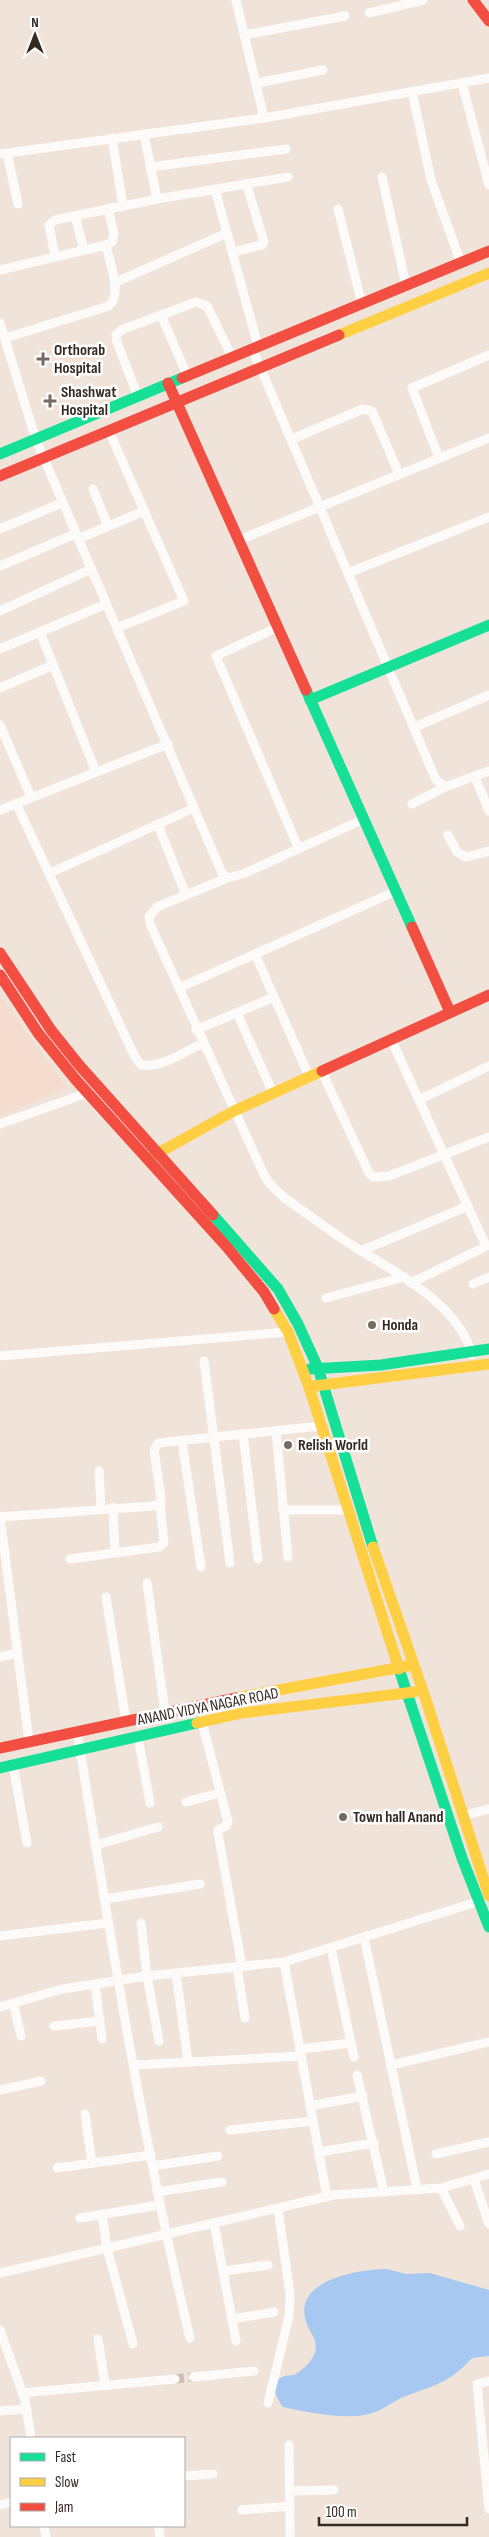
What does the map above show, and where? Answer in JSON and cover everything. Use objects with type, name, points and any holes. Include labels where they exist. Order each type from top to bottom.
[{"type":"main road","points":[[473,0],[489,21]]},
{"type":"main road","points":[[0,454],[489,251]]},
{"type":"main road","points":[[0,476],[489,273]]},
{"type":"main road","points":[[168,384],[450,1012]]},
{"type":"main road","points":[[310,700],[489,625]]},
{"type":"main road","points":[[0,954],[51,1030],[278,1289],[298,1324],[324,1385],[381,1573],[415,1664],[465,1815],[485,1899],[489,1927]]},
{"type":"main road","points":[[0,975],[38,1033],[264,1292],[288,1332],[304,1370],[406,1692],[485,1899]]},
{"type":"main road","points":[[147,1159],[234,1111],[489,995]]},
{"type":"main road","points":[[304,1370],[381,1365],[489,1349]]},
{"type":"main road","points":[[309,1387],[489,1364]]},
{"type":"main road","name":"ANAND VIDYA NAGAR ROAD","points":[[0,1748],[164,1712],[415,1664]]},
{"type":"main road","name":"ANAND VIDYA NAGAR ROAD","points":[[0,1768],[242,1713],[424,1691]]},
{"type":"street","points":[[236,0],[264,118]]},
{"type":"street","points":[[369,13],[423,0]]},
{"type":"street","points":[[244,35],[345,16]]},
{"type":"street","points":[[257,83],[323,70]]},
{"type":"street","points":[[18,204],[3,153],[264,118],[489,78]]},
{"type":"street","points":[[462,83],[489,185]]},
{"type":"street","points":[[412,91],[431,180],[460,263]]},
{"type":"street","points":[[144,134],[157,199]]},
{"type":"street","points":[[112,138],[123,206]]},
{"type":"street","points":[[150,166],[286,149]]},
{"type":"street","points":[[55,257],[49,226],[51,222],[157,199],[288,177]]},
{"type":"street","points":[[382,177],[406,286]]},
{"type":"street","points":[[233,252],[262,245],[264,242],[246,183]]},
{"type":"street","points":[[215,189],[233,252],[260,367],[436,780],[445,787]]},
{"type":"street","points":[[0,270],[106,245],[114,238],[108,209]]},
{"type":"street","points":[[338,209],[362,304]]},
{"type":"street","points":[[76,216],[84,250]]},
{"type":"street","points":[[114,283],[227,234]]},
{"type":"street","points":[[5,338],[109,306],[114,302],[114,283],[106,245]]},
{"type":"street","points":[[138,396],[116,342],[116,335],[121,330],[196,302],[203,303],[207,306],[232,357]]},
{"type":"street","points":[[161,315],[187,376]]},
{"type":"street","points":[[0,323],[36,440],[168,744],[219,867],[227,878]]},
{"type":"street","points":[[439,458],[412,388],[489,355]]},
{"type":"street","points":[[292,440],[363,409],[368,409],[372,411],[399,474]]},
{"type":"street","points":[[109,431],[184,601],[117,628]]},
{"type":"street","points":[[239,540],[489,438]]},
{"type":"street","points":[[93,489],[108,526]]},
{"type":"street","points":[[0,529],[62,502]]},
{"type":"street","points":[[0,566],[108,526],[144,510]]},
{"type":"street","points":[[348,573],[489,517]]},
{"type":"street","points":[[0,611],[91,569]]},
{"type":"street","points":[[0,648],[106,604]]},
{"type":"street","points":[[278,626],[216,656],[298,847]]},
{"type":"street","points":[[40,632],[96,772]]},
{"type":"street","points":[[0,688],[53,665]]},
{"type":"street","points":[[414,727],[489,695]]},
{"type":"street","points":[[0,725],[32,797]]},
{"type":"street","points":[[0,810],[168,744]]},
{"type":"street","points":[[412,804],[445,787],[489,771]]},
{"type":"street","points":[[475,777],[489,811]]},
{"type":"street","points":[[16,803],[135,1057],[141,1066],[161,1063],[204,1043]]},
{"type":"street","points":[[50,873],[194,808]]},
{"type":"street","points":[[364,819],[298,847],[243,874],[227,878],[157,907],[149,917],[152,930],[196,1030],[204,1043],[264,1175],[275,1191],[361,1251],[407,1280],[455,1320],[472,1352],[474,1366]]},
{"type":"street","points":[[158,825],[186,895]]},
{"type":"street","points":[[448,835],[457,852],[466,858],[489,851]]},
{"type":"street","points":[[179,988],[396,891]]},
{"type":"street","points":[[255,954],[309,1076]]},
{"type":"street","points":[[196,1030],[274,997]]},
{"type":"street","points":[[237,1013],[273,1093]]},
{"type":"street","points":[[326,1298],[407,1280],[488,1246],[391,1039]]},
{"type":"street","points":[[419,1100],[489,1066]]},
{"type":"street","points":[[321,1070],[369,1173],[373,1177],[389,1176],[489,1137]]},
{"type":"street","points":[[0,1124],[100,1088]]},
{"type":"street","points":[[361,1251],[468,1206]]},
{"type":"street","points":[[473,1284],[489,1277]]},
{"type":"street","points":[[0,1356],[288,1332]]},
{"type":"street","points":[[204,1361],[230,1564]]},
{"type":"street","points":[[70,1559],[159,1547],[164,1543],[154,1446],[158,1443],[321,1426]]},
{"type":"street","points":[[276,1430],[288,1557]]},
{"type":"street","points":[[243,1434],[258,1559]]},
{"type":"street","points":[[182,1441],[201,1567]]},
{"type":"street","points":[[99,1471],[101,1508]]},
{"type":"street","points":[[29,1741],[17,1653],[4,1583],[0,1516],[113,1507],[153,1506],[160,1503]]},
{"type":"street","points":[[113,1507],[115,1553]]},
{"type":"street","points":[[283,1510],[347,1510]]},
{"type":"street","points":[[147,1583],[164,1712]]},
{"type":"street","points":[[106,1597],[126,1721]]},
{"type":"street","points":[[0,1657],[17,1653]]},
{"type":"street","points":[[202,1722],[228,1822],[218,1830],[218,1833],[240,1967],[245,2018]]},
{"type":"street","points":[[77,1731],[108,1923],[150,2156],[165,2234],[190,2338]]},
{"type":"street","points":[[138,1737],[150,1803]]},
{"type":"street","points":[[13,1765],[27,1843]]},
{"type":"street","points":[[186,1802],[219,1793]]},
{"type":"street","points":[[465,1815],[489,1809]]},
{"type":"street","points":[[96,1845],[158,1828]]},
{"type":"street","points":[[105,1899],[200,1884]]},
{"type":"street","points":[[0,2007],[45,1992],[118,1980],[284,1962],[485,1899]]},
{"type":"street","points":[[142,1922],[147,1976],[159,2041]]},
{"type":"street","points":[[0,1936],[108,1923]]},
{"type":"street","points":[[364,1937],[417,2190]]},
{"type":"street","points":[[331,1948],[354,2057]]},
{"type":"street","points":[[284,1962],[327,2197]]},
{"type":"street","points":[[176,1973],[188,2062]]},
{"type":"street","points":[[95,1984],[102,2039]]},
{"type":"street","points":[[13,2003],[21,2036]]},
{"type":"street","points":[[54,2026],[100,2021]]},
{"type":"street","points":[[391,2065],[489,2042]]},
{"type":"street","points":[[134,2065],[301,2052],[351,2043]]},
{"type":"street","points":[[357,2075],[384,2192]]},
{"type":"street","points":[[0,2090],[40,2081]]},
{"type":"street","points":[[310,2106],[363,2096]]},
{"type":"street","points":[[84,2114],[92,2163]]},
{"type":"street","points":[[230,2130],[313,2121]]},
{"type":"street","points":[[436,2154],[489,2142]]},
{"type":"street","points":[[319,2152],[374,2143]]},
{"type":"street","points":[[57,2168],[150,2156]]},
{"type":"street","points":[[152,2166],[218,2156]]},
{"type":"street","points":[[0,2273],[327,2197],[441,2188],[489,2174]]},
{"type":"street","points":[[474,2178],[489,2224]]},
{"type":"street","points":[[157,2192],[222,2182]]},
{"type":"street","points":[[441,2188],[460,2226]]},
{"type":"street","points":[[80,2218],[160,2205]]},
{"type":"street","points":[[268,2403],[289,2316],[290,2295],[278,2208]]},
{"type":"street","points":[[102,2214],[107,2248],[133,2344]]},
{"type":"street","points":[[214,2223],[236,2341]]},
{"type":"street","points":[[223,2272],[268,2265]]},
{"type":"street","points":[[232,2319],[274,2312]]},
{"type":"street","points":[[0,2330],[27,2409],[31,2437]]},
{"type":"street","points":[[98,2339],[106,2385]]},
{"type":"street","points":[[193,2377],[254,2371]]},
{"type":"street","points":[[22,2393],[174,2379]]},
{"type":"street","points":[[489,2381],[477,2384],[489,2509]]},
{"type":"street","points":[[0,2411],[27,2409]]},
{"type":"street","points":[[289,2445],[290,2537]]},
{"type":"street","points":[[185,2476],[213,2474]]},
{"type":"street","points":[[290,2491],[334,2490]]},
{"type":"street","points":[[242,2510],[290,2506]]},
{"type":"shaded area","points":[[0,995],[67,1088],[0,1116]]},
{"type":"water","points":[[387,2269],[406,2274],[430,2273],[489,2290],[489,2356],[472,2358],[448,2378],[403,2397],[372,2413],[340,2416],[283,2407],[276,2395],[275,2386],[277,2382],[285,2376],[295,2375],[310,2362],[315,2351],[315,2342],[305,2318],[305,2305],[310,2294],[320,2285],[347,2274]]},
{"type":"tunnel","points":[[175,2379],[193,2377]]},
{"type":"traffic: fast","points":[[0,454],[182,378]]},
{"type":"traffic: fast","points":[[310,700],[489,625]]},
{"type":"traffic: fast","points":[[306,690],[412,927]]},
{"type":"traffic: fast","points":[[213,1215],[278,1289],[298,1324],[318,1368],[373,1547]]},
{"type":"traffic: fast","points":[[310,1369],[381,1365],[489,1349]]},
{"type":"traffic: fast","points":[[399,1669],[462,1858],[489,1927]]},
{"type":"traffic: fast","points":[[0,1768],[197,1723]]},
{"type":"traffic: slow","points":[[339,335],[489,273]]},
{"type":"traffic: slow","points":[[149,1158],[234,1111],[322,1071]]},
{"type":"traffic: slow","points":[[274,1309],[288,1332],[309,1387],[399,1669]]},
{"type":"traffic: slow","points":[[314,1386],[489,1364]]},
{"type":"traffic: slow","points":[[373,1547],[423,1691],[489,1896]]},
{"type":"traffic: slow","points":[[236,1698],[407,1666]]},
{"type":"traffic: slow","points":[[197,1723],[242,1713],[414,1692]]},
{"type":"traffic: jam","points":[[473,0],[489,21]]},
{"type":"traffic: jam","points":[[182,378],[489,251]]},
{"type":"traffic: jam","points":[[0,476],[339,335]]},
{"type":"traffic: jam","points":[[168,383],[306,690]]},
{"type":"traffic: jam","points":[[412,927],[450,1012]]},
{"type":"traffic: jam","points":[[0,953],[51,1030],[79,1065],[213,1215]]},
{"type":"traffic: jam","points":[[0,975],[38,1033],[76,1080],[226,1246],[264,1292],[274,1309]]},
{"type":"traffic: jam","points":[[322,1071],[489,995]]},
{"type":"traffic: jam","points":[[0,1748],[236,1698]]},
{"type":"place","name":"Orthorab Hospital","points":[[43,359]]},
{"type":"place","name":"Shashwat Hospital","points":[[50,401]]},
{"type":"place","name":"Honda","points":[[372,1325]]},
{"type":"place","name":"Relish World","points":[[288,1445]]},
{"type":"place","name":"Town hall Anand","points":[[343,1817]]}]
